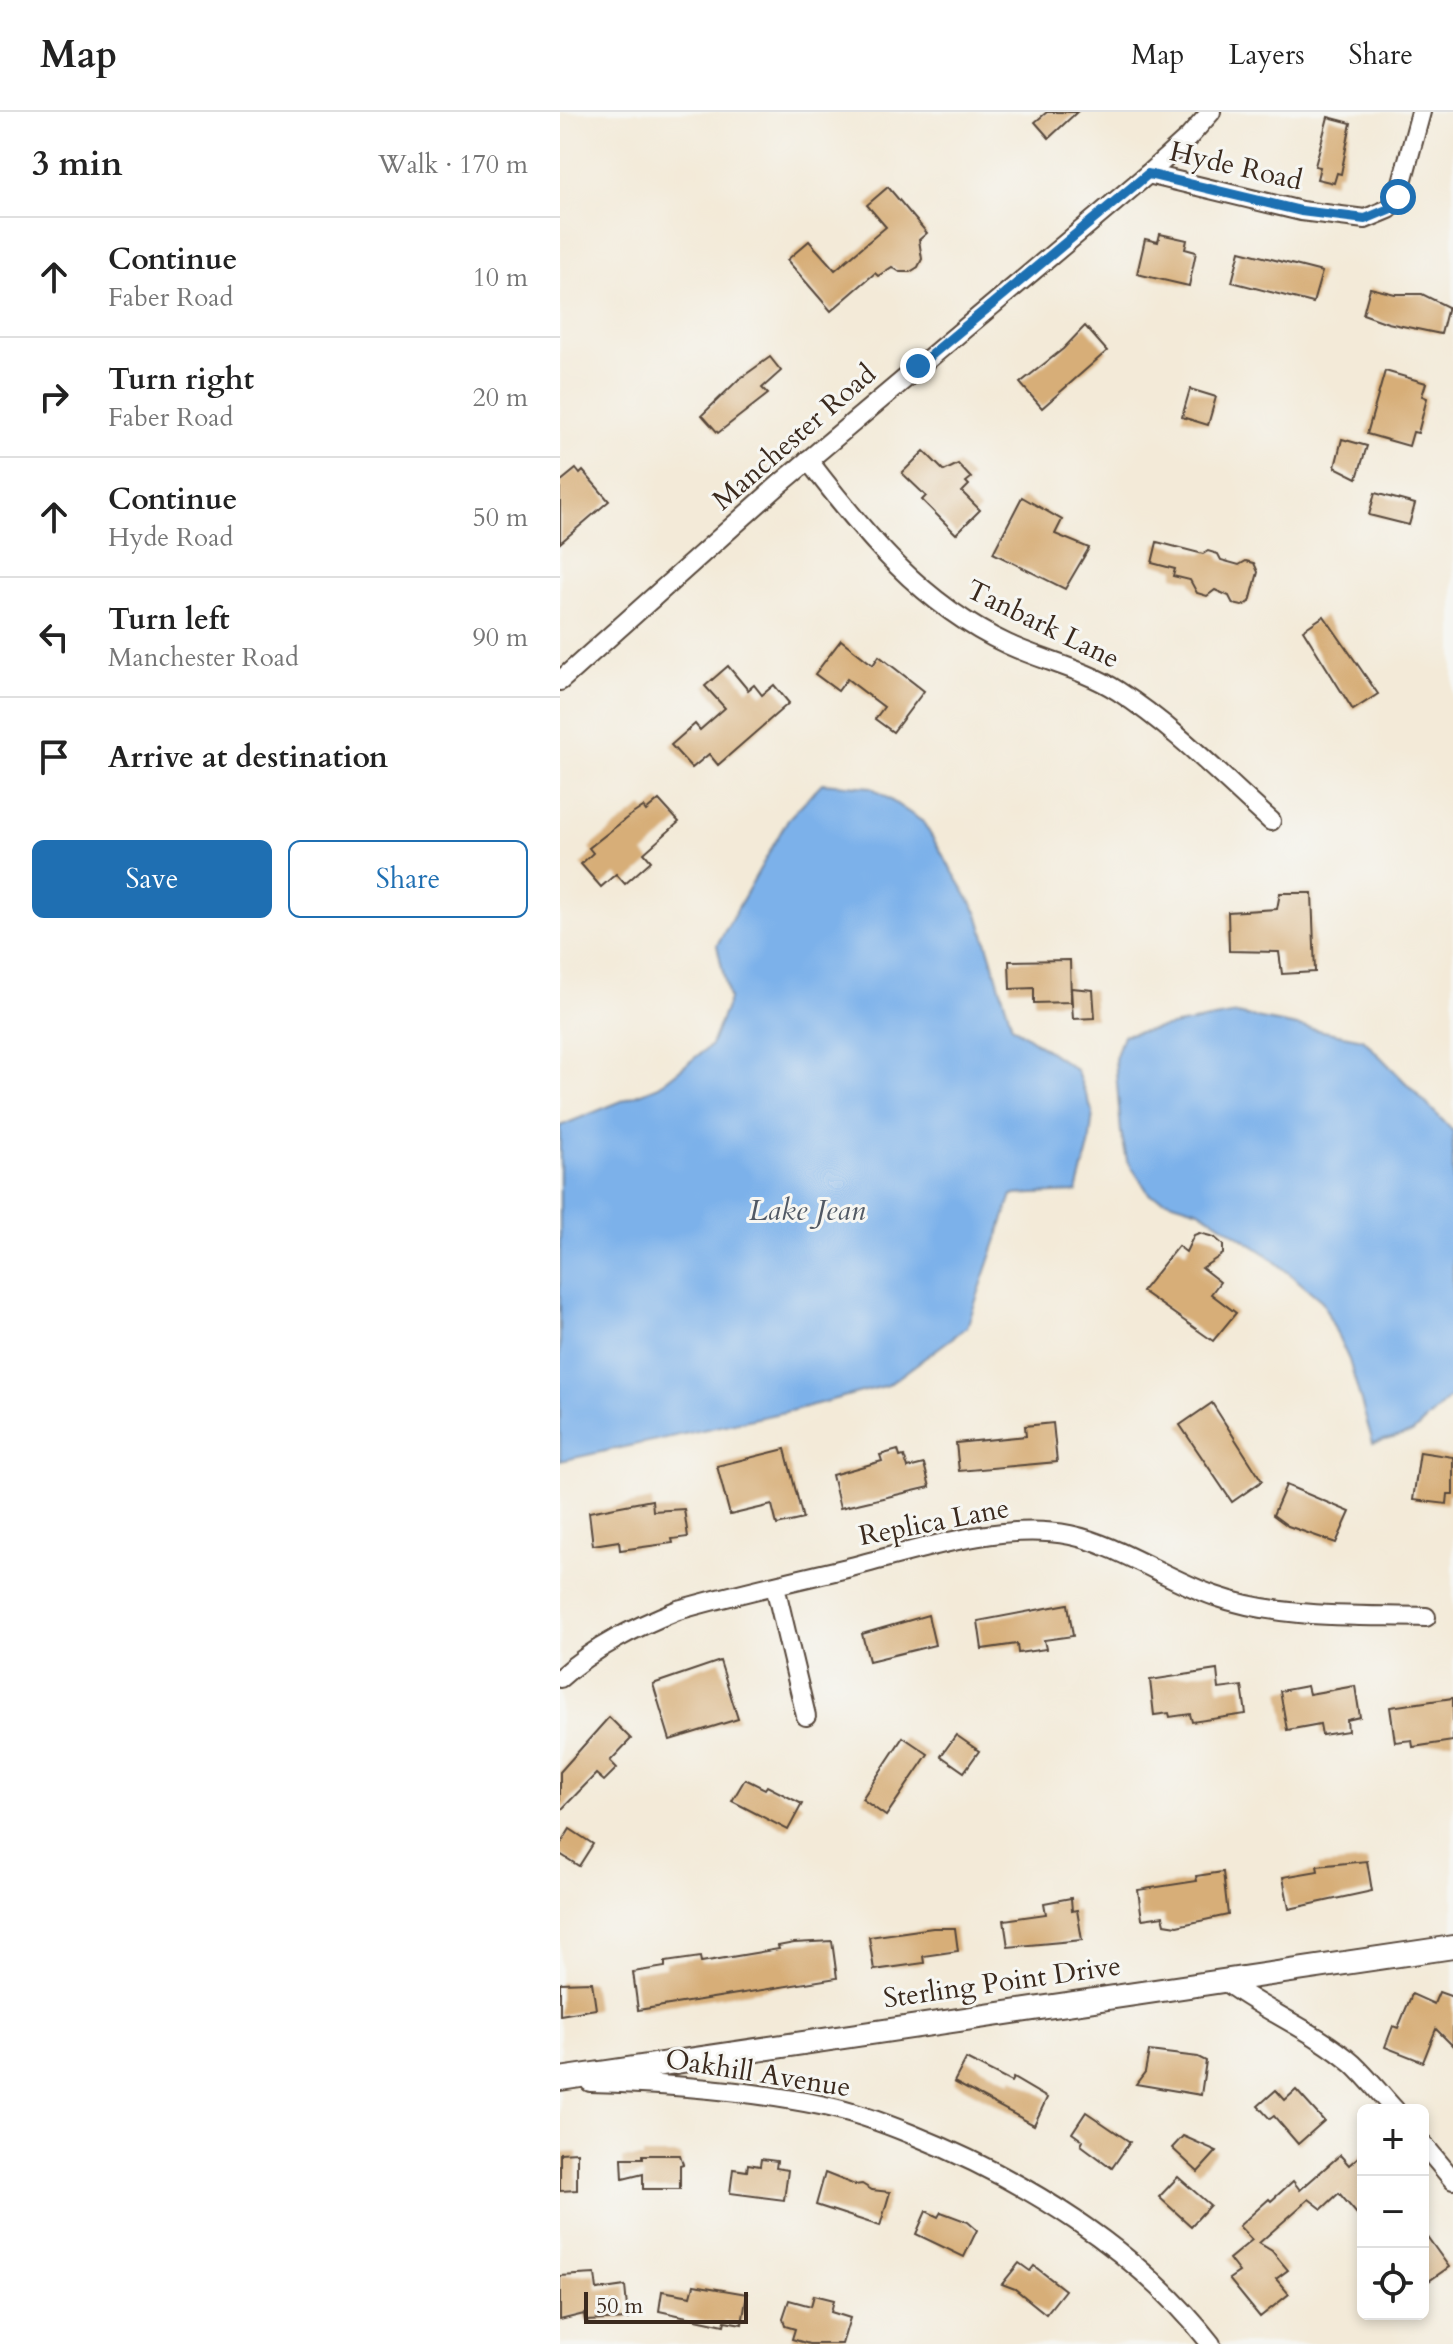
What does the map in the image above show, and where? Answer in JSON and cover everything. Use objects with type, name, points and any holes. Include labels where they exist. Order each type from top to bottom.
[{"type":"street","name":"Manchester Road","points":[[561,680],[808,460],[1148,174],[1211,112]]},
{"type":"street","name":"Hyde Road","points":[[1148,174],[1311,212],[1365,219],[1389,209],[1400,191],[1421,112]]},
{"type":"street","name":"Tanbark Lane","points":[[808,460],[891,560],[935,600],[965,621],[1006,643],[1079,671],[1115,689],[1148,712],[1271,821]]},
{"type":"street","name":"Replica Lane","points":[[560,1678],[602,1646],[639,1626],[691,1606],[938,1545],[995,1534],[1036,1532],[1071,1535],[1108,1548],[1174,1581],[1218,1597],[1263,1608],[1426,1617]]},
{"type":"street","points":[[775,1586],[806,1716]]},
{"type":"street","name":"Sterling Point Drive","points":[[560,2080],[1453,1947]]},
{"type":"street","points":[[1223,1980],[1353,2064],[1390,2104]]},
{"type":"street","name":"Oakhill Avenue","points":[[560,2080],[705,2089],[827,2106],[888,2125],[948,2149],[1039,2198],[1114,2249],[1163,2291],[1211,2344]]},
{"type":"street","points":[[1429,2151],[1453,2180]]},
{"type":"water","name":"Lake Jean","points":[[822,783],[871,787],[923,822],[978,914],[1012,1026],[1076,1070],[1093,1113],[1089,1146],[1077,1192],[1012,1195],[967,1327],[888,1385],[794,1410],[560,1461],[560,1126],[659,1086],[711,1045],[729,999],[717,945],[788,819]]},
{"type":"water","points":[[1236,1014],[1363,1039],[1453,1131],[1453,1395],[1412,1433],[1373,1443],[1349,1360],[1322,1301],[1266,1254],[1199,1210],[1150,1195],[1127,1160],[1121,1132],[1115,1059],[1123,1035]]},
{"type":"building","points":[[1047,112],[1077,112],[1049,138],[1035,122]]},
{"type":"building","points":[[1328,117],[1351,123],[1341,174],[1337,173],[1334,183],[1317,179],[1320,167],[1315,166]]},
{"type":"building","points":[[888,187],[927,233],[919,240],[922,259],[918,267],[910,272],[900,272],[892,267],[878,276],[875,273],[831,311],[787,260],[809,241],[835,270],[886,227],[867,205]]},
{"type":"building","points":[[1160,234],[1187,240],[1185,249],[1196,252],[1189,286],[1137,274],[1145,239],[1158,242]]},
{"type":"building","points":[[1240,251],[1322,272],[1313,303],[1232,282]]},
{"type":"building","points":[[1370,288],[1395,294],[1422,294],[1448,307],[1441,334],[1388,323],[1363,314]]},
{"type":"building","points":[[1085,326],[1107,351],[1042,408],[1020,383],[1063,349]]},
{"type":"building","points":[[770,357],[781,371],[762,388],[768,394],[718,433],[702,415],[738,380]]},
{"type":"building","points":[[1385,371],[1426,383],[1422,396],[1427,398],[1418,433],[1413,432],[1409,446],[1367,434]]},
{"type":"building","points":[[1190,389],[1216,397],[1208,425],[1182,417]]},
{"type":"building","points":[[1342,439],[1367,446],[1357,478],[1335,467]]},
{"type":"building","points":[[924,451],[944,471],[958,464],[971,478],[962,492],[980,510],[956,534],[922,500],[926,496],[902,473]]},
{"type":"building","points":[[576,469],[580,474],[583,471],[609,501],[560,543],[560,482]]},
{"type":"building","points":[[1375,493],[1415,504],[1409,525],[1369,515]]},
{"type":"building","points":[[1022,497],[1062,520],[1055,534],[1089,548],[1065,589],[993,553]]},
{"type":"building","points":[[1157,542],[1203,554],[1208,551],[1218,554],[1221,560],[1239,565],[1246,561],[1254,563],[1258,572],[1250,602],[1242,606],[1233,604],[1229,596],[1215,590],[1207,596],[1197,593],[1190,580],[1173,576],[1175,569],[1152,563]]},
{"type":"building","points":[[1324,616],[1378,694],[1353,710],[1303,630]]},
{"type":"building","points":[[841,640],[873,665],[879,656],[924,691],[893,732],[875,719],[884,707],[847,679],[838,691],[815,674]]},
{"type":"building","points":[[728,666],[748,690],[754,685],[762,695],[774,685],[789,703],[718,765],[709,754],[692,768],[671,745],[695,724],[700,730],[725,708],[705,686]]},
{"type":"building","points":[[659,800],[679,822],[644,853],[651,861],[625,884],[616,874],[601,887],[581,864],[593,853],[589,848],[628,817],[643,807],[646,811]]},
{"type":"building","points":[[1280,893],[1312,893],[1315,972],[1282,974],[1279,952],[1229,951],[1228,912],[1277,909]]},
{"type":"building","points":[[1070,960],[1071,1002],[1034,1003],[1034,988],[1010,989],[1009,961]]},
{"type":"building","points":[[1071,988],[1093,990],[1095,1018],[1073,1019]]},
{"type":"building","points":[[1199,1233],[1214,1237],[1223,1245],[1223,1254],[1202,1268],[1220,1282],[1211,1294],[1236,1313],[1213,1341],[1142,1291],[1178,1246],[1186,1252],[1194,1235]]},
{"type":"building","points":[[1212,1403],[1262,1481],[1232,1502],[1180,1425]]},
{"type":"building","points":[[1053,1423],[1057,1462],[959,1471],[956,1443],[1026,1436],[1025,1426]]},
{"type":"building","points":[[785,1449],[803,1519],[777,1525],[772,1505],[730,1515],[717,1466]]},
{"type":"building","points":[[898,1450],[908,1468],[924,1464],[930,1487],[840,1508],[832,1475],[882,1461],[880,1455]]},
{"type":"building","points":[[1420,1452],[1453,1457],[1453,1494],[1448,1494],[1447,1504],[1413,1500]]},
{"type":"building","points":[[1286,1485],[1350,1512],[1336,1543],[1288,1526],[1273,1515]]},
{"type":"building","points":[[652,1500],[653,1511],[684,1509],[688,1537],[672,1539],[673,1543],[620,1550],[619,1541],[593,1545],[589,1512]]},
{"type":"building","points":[[1068,1604],[1073,1636],[1044,1640],[1046,1649],[1018,1653],[1017,1644],[982,1649],[978,1621]]},
{"type":"building","points":[[928,1615],[935,1645],[869,1661],[862,1634]]},
{"type":"building","points":[[720,1661],[738,1719],[670,1740],[653,1684]]},
{"type":"building","points":[[1217,1670],[1219,1689],[1242,1686],[1246,1714],[1192,1722],[1190,1714],[1170,1717],[1169,1713],[1154,1715],[1150,1680]]},
{"type":"building","points":[[1307,1686],[1309,1694],[1355,1686],[1360,1717],[1347,1720],[1348,1731],[1322,1735],[1320,1724],[1287,1730],[1280,1691]]},
{"type":"building","points":[[1453,1698],[1453,1741],[1413,1747],[1412,1740],[1395,1742],[1390,1707]]},
{"type":"building","points":[[609,1717],[631,1739],[610,1761],[617,1768],[604,1781],[596,1774],[560,1811],[560,1772]]},
{"type":"building","points":[[956,1735],[979,1751],[964,1772],[941,1756]]},
{"type":"building","points":[[903,1737],[928,1754],[886,1816],[862,1799]]},
{"type":"building","points":[[745,1779],[765,1789],[767,1786],[802,1804],[788,1830],[732,1801]]},
{"type":"building","points":[[570,1829],[593,1844],[579,1866],[560,1854],[560,1845]]},
{"type":"building","points":[[1367,1861],[1372,1891],[1289,1909],[1283,1877],[1318,1871],[1317,1866]]},
{"type":"building","points":[[1223,1872],[1228,1915],[1177,1926],[1165,1924],[1163,1916],[1142,1919],[1138,1890],[1197,1881],[1196,1876]]},
{"type":"building","points":[[1071,1898],[1072,1911],[1077,1910],[1082,1940],[1008,1947],[1004,1920],[1046,1914],[1044,1903]]},
{"type":"building","points":[[955,1928],[958,1951],[923,1956],[924,1963],[874,1970],[869,1937]]},
{"type":"building","points":[[832,1941],[837,1978],[638,2010],[633,1972],[665,1967],[665,1962],[700,1957],[701,1962],[779,1949],[778,1946],[794,1943]]},
{"type":"building","points":[[592,1982],[596,2009],[560,2015],[560,1983]]},
{"type":"building","points":[[1439,1992],[1453,1997],[1453,2046],[1436,2029],[1423,2062],[1385,2047],[1393,2026],[1398,2028],[1412,1994],[1434,2004]]},
{"type":"building","points":[[1149,2051],[1198,2057],[1206,2061],[1201,2095],[1136,2084],[1145,2072]]},
{"type":"building","points":[[966,2059],[1011,2082],[1013,2078],[1047,2098],[1034,2125],[954,2082]]},
{"type":"building","points":[[1276,2090],[1285,2100],[1296,2090],[1324,2121],[1298,2144],[1274,2116],[1270,2119],[1258,2106]]},
{"type":"building","points":[[1086,2112],[1130,2142],[1112,2168],[1081,2145],[1083,2141],[1072,2133]]},
{"type":"building","points":[[1183,2136],[1217,2151],[1198,2172],[1172,2148]]},
{"type":"building","points":[[577,2152],[577,2190],[560,2191],[560,2153]]},
{"type":"building","points":[[643,2155],[680,2155],[683,2164],[680,2165],[680,2189],[643,2189],[643,2174],[623,2179],[622,2158],[643,2158]]},
{"type":"building","points":[[1340,2155],[1349,2165],[1357,2158],[1357,2214],[1339,2193],[1322,2209],[1309,2199],[1259,2243],[1272,2251],[1288,2270],[1276,2279],[1289,2294],[1260,2317],[1229,2279],[1239,2272],[1229,2259],[1252,2240],[1239,2226],[1293,2181],[1300,2190]]},
{"type":"building","points":[[761,2159],[777,2161],[776,2168],[788,2170],[784,2200],[730,2193],[733,2169],[747,2171],[748,2164],[760,2166]]},
{"type":"building","points":[[825,2173],[872,2190],[890,2192],[880,2226],[816,2205]]},
{"type":"building","points":[[1178,2177],[1210,2205],[1191,2226],[1159,2197]]},
{"type":"building","points":[[926,2211],[938,2217],[941,2212],[968,2222],[977,2230],[964,2257],[916,2234]]},
{"type":"building","points":[[1429,2239],[1449,2267],[1429,2281]]},
{"type":"building","points":[[1019,2263],[1030,2271],[1034,2266],[1065,2290],[1046,2314],[1015,2289],[1002,2284]]},
{"type":"building","points":[[595,2274],[597,2290],[625,2286],[628,2319],[585,2321],[584,2314],[560,2320],[560,2276]]},
{"type":"building","points":[[694,2285],[747,2294],[742,2324],[725,2321],[724,2325],[659,2311],[662,2291],[691,2296]]},
{"type":"building","points":[[814,2295],[834,2300],[831,2312],[850,2318],[842,2344],[809,2344],[792,2339],[795,2329],[785,2326],[783,2318],[789,2300],[811,2306]]},
{"type":"route","points":[[918,366],[1148,174],[1301,211],[1365,219],[1389,209],[1398,197]]}]
